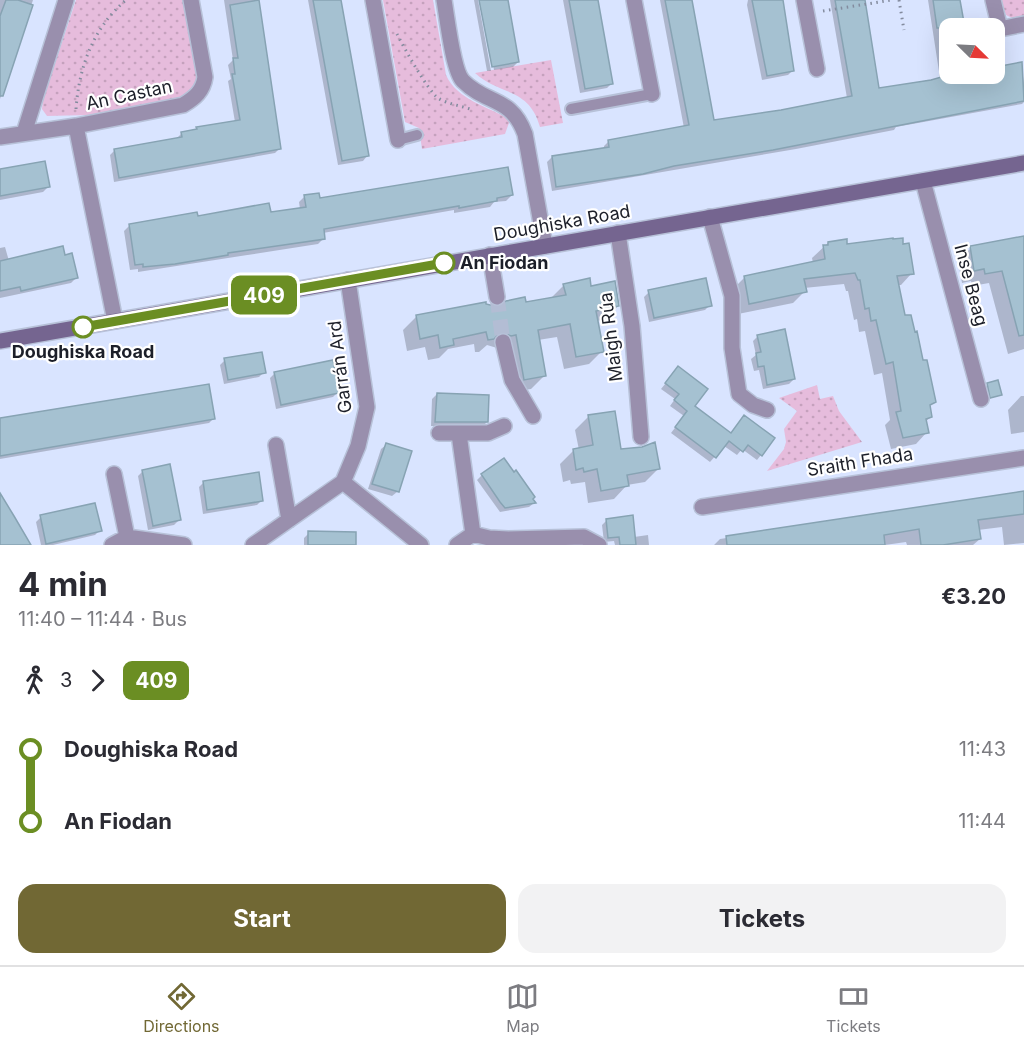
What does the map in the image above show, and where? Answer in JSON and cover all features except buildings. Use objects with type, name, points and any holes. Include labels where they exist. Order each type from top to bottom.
[{"type":"street","points":[[24,133],[66,0]]},
{"type":"street","name":"An Castan","points":[[0,136],[76,126],[183,105],[193,99],[204,85],[205,78],[191,0]]},
{"type":"street","points":[[373,0],[398,140]]},
{"type":"street","points":[[444,0],[457,70],[462,81],[503,104],[514,112],[521,122],[545,246]]},
{"type":"street","points":[[634,0],[652,94]]},
{"type":"street","points":[[993,0],[1000,29],[1024,24]]},
{"type":"street","points":[[805,7],[817,69]]},
{"type":"street","name":"An Castan","points":[[76,126],[115,321]]},
{"type":"street","name":"Doughiska Road","points":[[0,341],[1024,163]]},
{"type":"street","name":"Inse Beag","points":[[923,181],[981,399]]},
{"type":"street","points":[[710,218],[732,296],[732,348],[739,394],[753,405],[767,410]]},
{"type":"street","name":"Maigh Rúa","points":[[618,233],[632,326],[641,437]]},
{"type":"street","points":[[490,255],[497,297]]},
{"type":"street","name":"Garrán Ard","points":[[343,482],[358,446],[367,407],[348,280]]},
{"type":"street","points":[[503,342],[512,380],[534,416]]},
{"type":"street","points":[[439,433],[488,433],[504,426]]},
{"type":"street","points":[[459,434],[473,534]]},
{"type":"street","points":[[276,445],[289,520]]},
{"type":"street","name":"Sraith Fhada","points":[[702,507],[1024,458]]},
{"type":"street","points":[[114,474],[127,537]]},
{"type":"street","points":[[253,545],[343,482],[421,545]]},
{"type":"street","points":[[457,545],[473,534],[508,539],[584,537],[599,545]]},
{"type":"street","points":[[112,545],[127,537],[184,545]]},
{"type":"lane","points":[[571,109],[652,94]]},
{"type":"lane","points":[[398,140],[417,135]]},
{"type":"path","points":[[76,126],[79,82],[88,53],[107,20],[126,0]]},
{"type":"path","points":[[805,7],[892,0]]},
{"type":"path","points":[[899,0],[904,30]]},
{"type":"shaded area","points":[[76,0],[184,0],[198,76],[192,89],[180,98],[89,115],[47,116],[42,109],[43,100]]},
{"type":"shaded area","points":[[383,0],[433,0],[446,75],[451,84],[465,97],[510,120],[505,134],[422,149],[419,128],[405,122]]},
{"type":"shaded area","points":[[1001,0],[1024,0],[1024,20],[1016,20],[1006,15]]},
{"type":"shaded area","points":[[551,60],[563,123],[540,127],[535,114],[521,98],[494,86],[475,73]]},
{"type":"shaded area","points":[[817,385],[820,399],[833,396],[839,411],[862,442],[767,471],[784,449],[786,442],[784,429],[797,411],[779,398]]},
{"type":"tunnel","points":[[497,297],[503,342]]},
{"type":"bus line","name":"409","points":[[83,327],[444,263]]},
{"type":"place","name":"An Fiodan","points":[[444,263]]},
{"type":"place","name":"Doughiska Road","points":[[83,327]]}]
